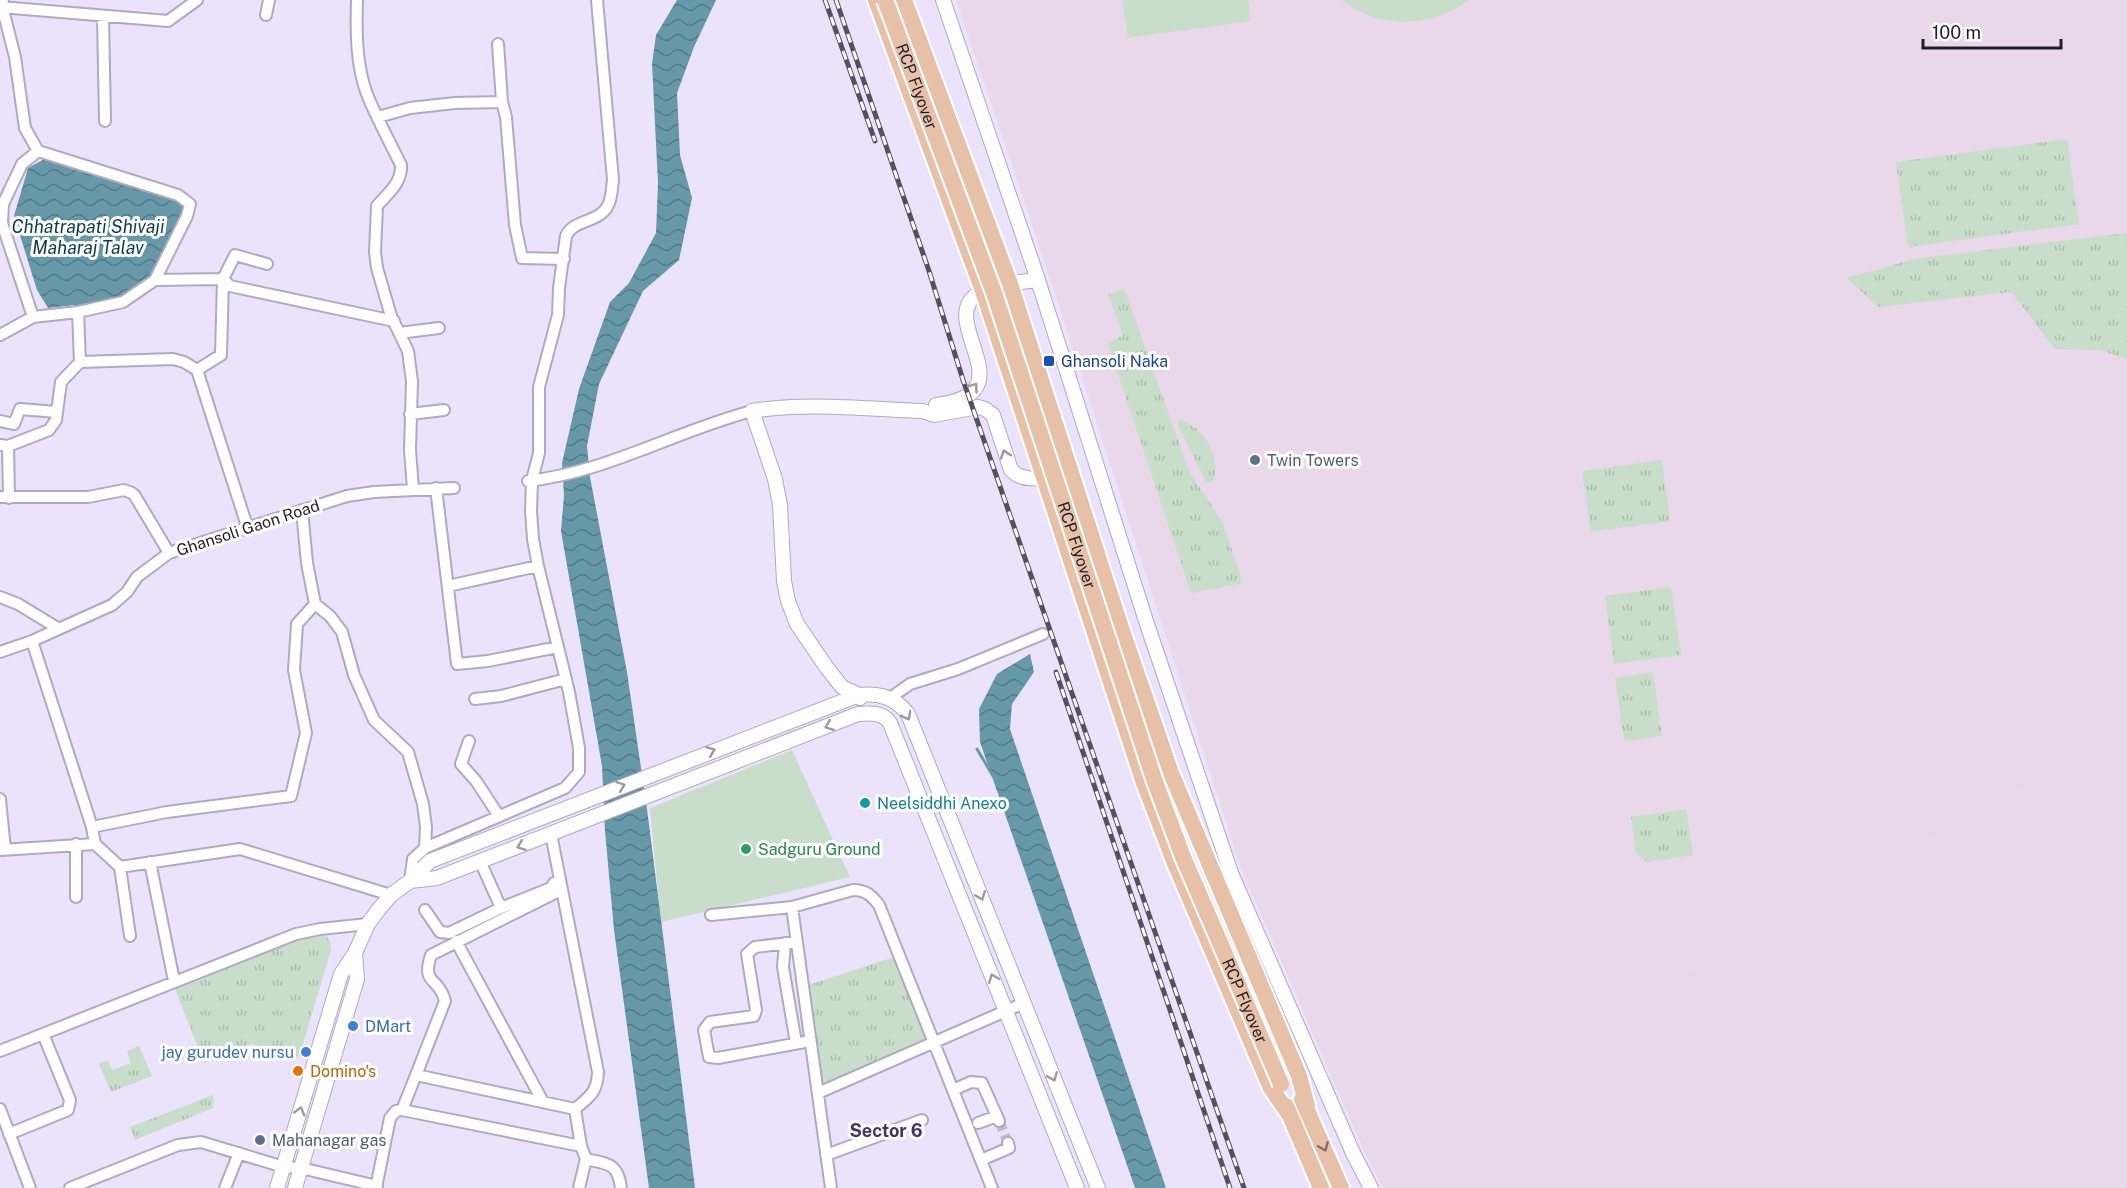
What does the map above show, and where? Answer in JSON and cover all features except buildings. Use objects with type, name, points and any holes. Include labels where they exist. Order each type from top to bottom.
[{"type":"main road","points":[[876,0],[983,291],[1144,783],[1174,861],[1271,1088],[1289,1114],[1321,1188]]},
{"type":"main road","name":"RCP Flyover","points":[[885,0],[994,292],[1154,779],[1183,857],[1286,1082]]},
{"type":"main road","name":"RCP Flyover","points":[[895,0],[1002,290],[1112,628],[1163,776],[1192,853],[1286,1082]]},
{"type":"main road","points":[[904,0],[1010,284],[1069,469],[1172,772],[1299,1076],[1307,1106],[1341,1188]]},
{"type":"main road","points":[[1286,1082],[1307,1106]]},
{"type":"main road","points":[[1286,1082],[1289,1114]]},
{"type":"street","points":[[0,335],[33,317],[78,312],[123,302],[155,280],[187,216],[190,204],[178,195],[38,151],[25,128],[15,57],[2,4],[103,17],[168,21],[197,0]]},
{"type":"street","points":[[266,15],[269,0]]},
{"type":"street","points":[[357,0],[356,30],[359,61],[367,95],[401,165],[402,174],[396,186],[377,207],[375,252],[377,268],[394,321],[408,351],[412,381],[410,450],[413,489]]},
{"type":"street","points":[[410,881],[413,859],[425,848],[565,788],[579,772],[579,748],[566,680],[533,539],[530,480],[540,453],[539,387],[558,315],[564,243],[568,231],[600,215],[610,202],[613,180],[597,0]]},
{"type":"street","points":[[943,0],[1038,280],[1153,642],[1231,873],[1353,1153],[1371,1188]]},
{"type":"street","points":[[103,17],[105,121]]},
{"type":"street","points":[[498,44],[515,225],[522,258],[564,259]]},
{"type":"street","points":[[378,117],[411,108],[455,102],[502,102]]},
{"type":"street","points":[[33,317],[2,223],[3,204],[22,164],[38,151]]},
{"type":"street","points":[[197,370],[221,355],[226,282],[235,255],[267,264]]},
{"type":"street","points":[[155,280],[226,282],[394,321]]},
{"type":"street","points":[[923,411],[933,406],[951,404],[965,398],[978,385],[981,375],[966,312],[969,302],[983,291],[1038,280]]},
{"type":"street","points":[[78,312],[80,362]]},
{"type":"street","points":[[399,333],[439,328]]},
{"type":"street","points":[[169,553],[135,496],[124,490],[88,497],[4,498],[4,445],[49,430],[57,420],[61,382],[80,362],[173,359],[184,362],[197,370],[248,526]]},
{"type":"street","points":[[530,480],[629,456],[717,420],[752,411],[806,406],[923,411],[934,415],[978,407],[985,409],[993,416],[1011,470],[1017,476],[1027,479],[1044,477],[1069,469]]},
{"type":"street","points":[[0,421],[14,424],[20,409],[57,412]]},
{"type":"street","points":[[410,414],[444,410]]},
{"type":"street","points":[[752,411],[775,479],[780,505],[784,581],[788,601],[797,624],[827,668],[842,687],[859,695]]},
{"type":"street","points":[[436,488],[456,664],[488,661],[558,647]]},
{"type":"street","name":"Ghansoli Gaon Road","points":[[0,652],[32,641],[112,605],[127,592],[137,577],[169,553],[347,496],[413,489],[454,488]]},
{"type":"street","points":[[302,510],[307,564],[315,604],[330,616],[342,632],[354,675],[374,720],[408,752],[423,804],[426,827],[425,848]]},
{"type":"street","points":[[448,586],[538,566]]},
{"type":"street","points":[[0,597],[18,604],[59,629]]},
{"type":"street","points":[[92,827],[167,812],[291,796],[306,733],[294,670],[297,624],[315,604]]},
{"type":"street","points":[[890,698],[910,684],[958,669],[1043,634]]},
{"type":"street","points":[[32,641],[92,827],[95,844],[120,867],[130,936]]},
{"type":"street","points":[[475,699],[501,696],[566,680]]},
{"type":"street","points":[[859,695],[864,714]]},
{"type":"street","points":[[277,1188],[341,974],[356,953],[368,924],[391,895],[410,881],[430,861],[859,695],[880,695],[900,703],[908,714],[1098,1188]]},
{"type":"street","points":[[410,881],[437,878],[858,714],[882,716],[891,723],[1077,1188]]},
{"type":"street","points":[[469,741],[461,764],[476,781],[499,816]]},
{"type":"street","points":[[0,799],[2,850],[95,844]]},
{"type":"street","points":[[565,808],[571,826]]},
{"type":"street","points":[[551,834],[598,1072],[597,1087],[575,1109]]},
{"type":"street","points":[[76,844],[76,897]]},
{"type":"street","points":[[120,867],[240,849],[391,895]]},
{"type":"street","points":[[480,861],[501,908]]},
{"type":"street","points":[[150,862],[174,981]]},
{"type":"street","points":[[424,910],[440,932],[449,933],[501,908],[551,888],[555,877],[552,862]]},
{"type":"street","points":[[402,1110],[445,1001],[438,985],[430,980],[427,972],[431,955],[561,890]]},
{"type":"street","points":[[711,915],[792,906],[853,890],[862,890],[870,894],[879,905],[992,1188]]},
{"type":"street","points":[[792,906],[831,1188]]},
{"type":"street","points":[[0,1051],[296,934],[368,924]]},
{"type":"street","points":[[456,941],[543,1102]]},
{"type":"street","points":[[797,942],[755,947],[747,954],[756,1010],[754,1016],[711,1022],[704,1030],[709,1057],[718,1058],[810,1041]]},
{"type":"street","points":[[785,943],[783,967],[796,1043]]},
{"type":"street","points":[[295,1188],[357,979],[356,953]]},
{"type":"street","points":[[818,1093],[1024,1003]]},
{"type":"street","points":[[9,1134],[68,1110],[69,1100],[43,1034]]},
{"type":"street","points":[[416,1075],[575,1109]]},
{"type":"street","points":[[953,1090],[971,1082],[982,1083],[998,1118],[978,1123]]},
{"type":"street","points":[[0,1109],[30,1188]]},
{"type":"street","points":[[575,1109],[581,1146],[586,1159],[579,1188]]},
{"type":"street","points":[[70,1188],[190,1142],[213,1145],[284,1167],[301,1168],[377,1187],[390,1118],[396,1111],[402,1110],[581,1146]]},
{"type":"street","points":[[826,1155],[922,1119]]},
{"type":"street","points":[[981,1160],[1009,1148],[1008,1143]]},
{"type":"street","points":[[225,1188],[238,1153]]},
{"type":"street","points":[[586,1159],[610,1164],[620,1176],[621,1188]]},
{"type":"shaded area","points":[[956,0],[2127,0],[2127,732],[1363,1149],[1242,871],[1047,269]]},
{"type":"shaded area","points":[[2127,732],[2127,1188],[1383,1188],[1363,1149]]},
{"type":"green space","points":[[1122,0],[1248,0],[1251,21],[1128,38]]},
{"type":"green space","points":[[1342,0],[1469,0],[1439,16],[1406,22],[1372,17]]},
{"type":"green space","points":[[2067,139],[2079,224],[1908,247],[1896,162]]},
{"type":"green space","points":[[2127,233],[2127,359],[2100,350],[2055,349],[2011,292],[1878,307],[1847,278],[1914,259]]},
{"type":"green space","points":[[1124,288],[1189,471],[1223,523],[1243,583],[1191,593],[1108,344],[1123,335],[1108,295]]},
{"type":"green space","points":[[1180,420],[1197,429],[1208,443],[1215,463],[1212,482],[1206,482],[1178,426]]},
{"type":"green space","points":[[1662,460],[1670,521],[1591,532],[1582,471]]},
{"type":"green space","points":[[1671,587],[1681,655],[1614,664],[1605,596]]},
{"type":"green space","points":[[1653,672],[1662,736],[1624,741],[1615,678]]},
{"type":"green space","name":"Sadguru Ground","points":[[792,750],[850,877],[661,922],[650,808]]},
{"type":"green space","points":[[1686,809],[1693,855],[1647,862],[1636,853],[1631,817]]},
{"type":"green space","points":[[320,935],[327,937],[331,950],[299,1057],[251,1044],[204,1063],[175,989],[296,938]]},
{"type":"green space","points":[[894,957],[928,1041],[817,1088],[802,987]]},
{"type":"green space","points":[[139,1046],[152,1076],[111,1092],[99,1064],[108,1060],[112,1070],[131,1063],[127,1051]]},
{"type":"green space","points":[[213,1095],[213,1108],[135,1140],[130,1127]]},
{"type":"water","points":[[677,0],[716,0],[694,47],[677,93],[680,155],[692,198],[679,260],[643,291],[599,384],[587,446],[590,477],[627,672],[647,809],[695,1188],[649,1188],[614,930],[602,766],[561,531],[564,495],[562,463],[579,389],[610,302],[629,283],[656,233],[658,183],[652,64],[656,35]]},
{"type":"water","name":"Chhatrapati Shivaji Maharaj Talav","points":[[50,156],[181,200],[186,205],[186,211],[147,280],[112,301],[48,308],[37,290],[14,216],[28,168]]},
{"type":"water","points":[[1030,654],[1034,672],[1012,704],[1010,729],[1166,1188],[1135,1188],[980,742],[979,709],[997,674]]},
{"type":"waterway","points":[[977,749],[993,776]]},
{"type":"tunnel","points":[[999,1121],[1008,1143]]},
{"type":"railway","points":[[825,0],[875,141]]},
{"type":"railway","points":[[836,0],[929,271],[963,380],[1244,1188]]},
{"type":"railway","points":[[1056,672],[1230,1188]]},
{"type":"place","name":"Ghansoli Naka","points":[[1049,361]]},
{"type":"place","name":"Twin Towers","points":[[1255,460]]},
{"type":"place","name":"Neelsiddhi Anexo","points":[[865,803]]},
{"type":"place","name":"Sadguru Ground","points":[[746,849]]},
{"type":"place","name":"DMart","points":[[353,1026]]},
{"type":"place","name":"jay gurudev nursu","points":[[306,1052]]},
{"type":"place","name":"Domino's","points":[[298,1071]]},
{"type":"place","name":"Mahanagar gas","points":[[260,1140]]},
{"type":"district","name":"Sector 6","points":[[886,1130]]}]
